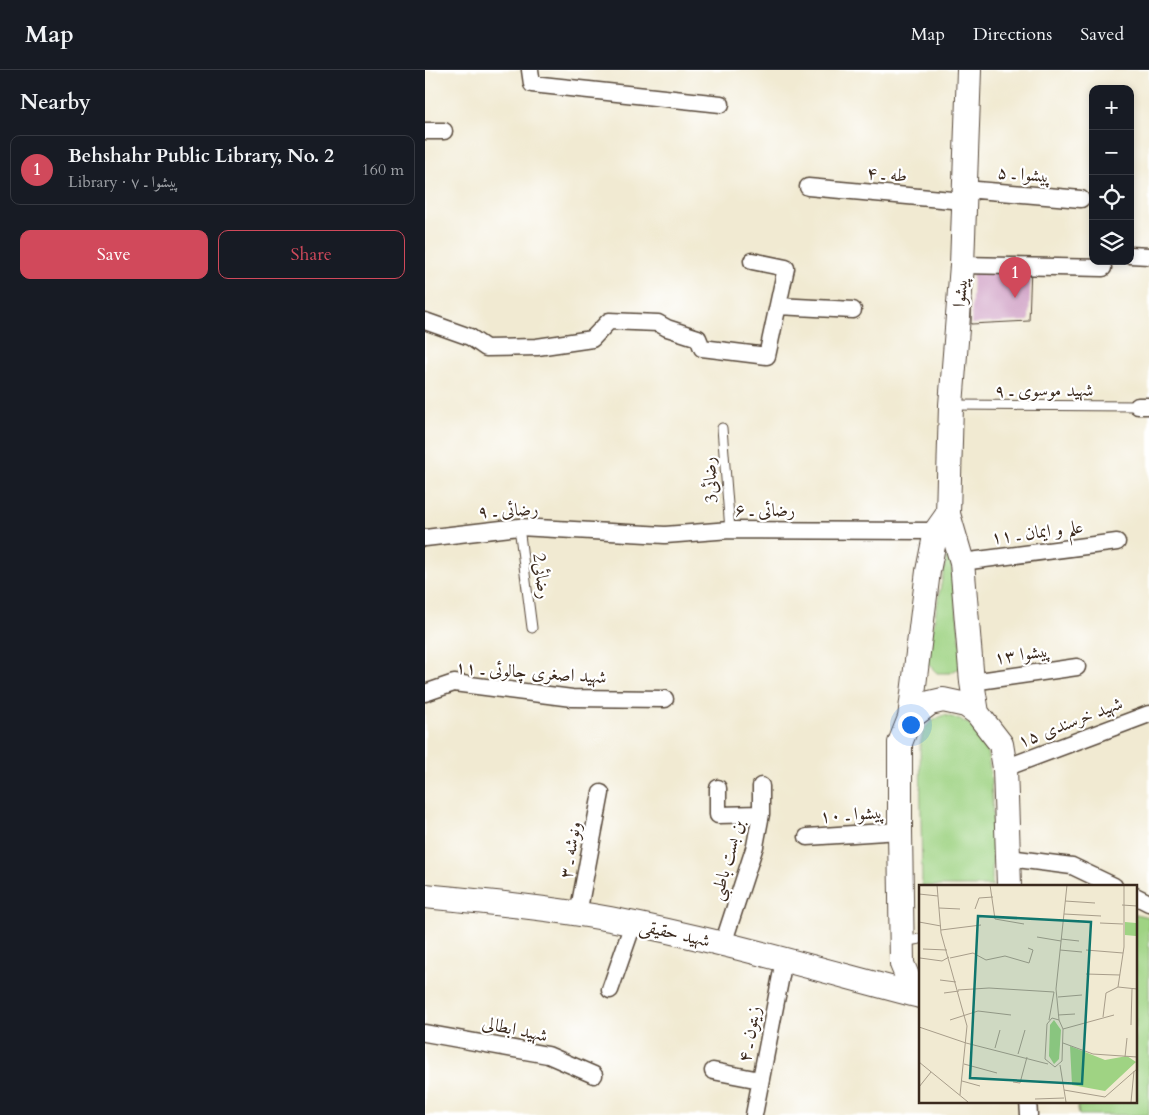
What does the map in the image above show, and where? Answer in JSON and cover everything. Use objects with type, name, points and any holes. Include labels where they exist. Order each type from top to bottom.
[{"type":"street","points":[[530,70],[532,84],[721,104]]},
{"type":"street","name":"پیشوا","points":[[942,522],[962,265],[969,70]]},
{"type":"street","points":[[425,131],[444,131]]},
{"type":"street","name":"طه ـ ۴","points":[[808,187],[964,195]]},
{"type":"street","name":"پیشوا ـ ۵","points":[[964,195],[1081,198]]},
{"type":"street","points":[[1134,255],[1149,256]]},
{"type":"street","points":[[425,321],[470,336],[486,348],[537,347],[592,339],[609,321],[658,323],[667,328],[698,338],[701,348],[767,356],[786,268],[752,261]]},
{"type":"street","points":[[962,265],[1103,268]]},
{"type":"street","points":[[778,306],[853,310]]},
{"type":"street","points":[[942,522],[962,562],[972,682],[977,713]]},
{"type":"street","points":[[919,995],[910,982],[902,964],[911,941],[900,831],[901,743],[910,718],[928,571],[942,522]]},
{"type":"street","name":"رضائی ـ ۶","points":[[594,531],[665,535],[730,530],[942,522]]},
{"type":"street","name":"رضائی ـ ۹","points":[[425,538],[519,527],[594,531]]},
{"type":"street","name":"علم و ایمان ـ ۱۱","points":[[962,562],[1117,542]]},
{"type":"street","name":"پیشوا ۱۳","points":[[972,682],[1077,667]]},
{"type":"street","name":"شهید اصغری چالوئی ـ ۱۱","points":[[425,693],[454,683],[572,698],[665,699]]},
{"type":"street","points":[[910,718],[930,703],[943,700],[965,705],[977,713],[1001,744],[1005,768],[1009,885]]},
{"type":"street","name":"شهید خرسندی ۱۵","points":[[1005,768],[1149,714]]},
{"type":"street","name":"بن بست باطبی","points":[[723,944],[755,846],[761,814],[761,786]]},
{"type":"street","points":[[718,788],[718,814],[761,814]]},
{"type":"street","name":"ونوشه ـ ۳","points":[[578,914],[601,793]]},
{"type":"street","name":"پیشوا ـ ۱۰","points":[[807,837],[900,831]]},
{"type":"street","points":[[1009,858],[1072,866],[1112,885]]},
{"type":"street","name":"شهید حقیقی","points":[[425,896],[578,914],[633,924],[723,944],[919,996]]},
{"type":"street","points":[[1137,897],[1149,903]]},
{"type":"street","points":[[610,990],[633,924]]},
{"type":"street","name":"زیتون ـ ۴","points":[[754,1115],[784,960]]},
{"type":"street","name":"شهید ابطالی","points":[[425,1033],[548,1055],[594,1075]]},
{"type":"street","points":[[713,1070],[761,1080]]},
{"type":"street","points":[[1028,1102],[1029,1115]]},
{"type":"lane","name":"شهید موسوی ـ ۹","points":[[951,406],[1143,406]]},
{"type":"lane","name":"رضائی3","points":[[722,428],[730,530]]},
{"type":"lane","name":"رضائی2","points":[[519,527],[532,628]]},
{"type":"green space","points":[[949,544],[963,666],[950,673],[937,673],[926,662]]},
{"type":"green space","points":[[944,715],[964,722],[980,734],[985,746],[991,784],[993,830],[992,885],[922,885],[920,746],[926,726]]},
{"type":"green space","points":[[1137,914],[1149,917],[1149,1115],[1079,1115],[1077,1102],[1137,1102]]},
{"type":"building","points":[[973,265],[1031,266],[1029,321],[971,324]]},
{"type":"place","name":"Behshahr Public Library, No. 2","points":[[1015,298]]}]
